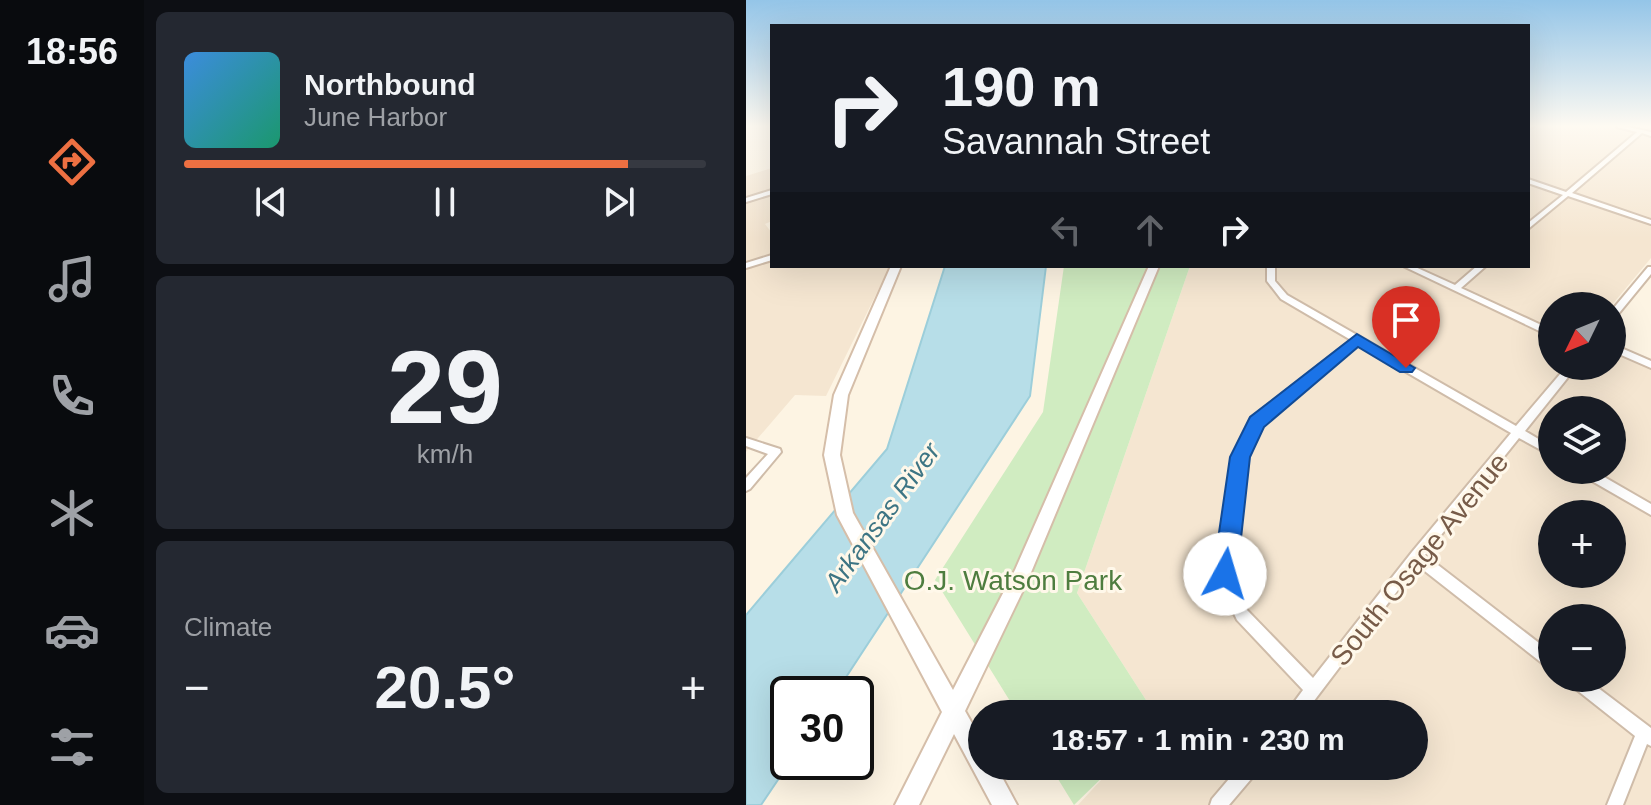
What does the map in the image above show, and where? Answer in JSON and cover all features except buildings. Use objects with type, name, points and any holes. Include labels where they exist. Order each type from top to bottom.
[{"type":"main road","points":[[895,268],[841,395],[832,455],[845,515],[918,642],[968,738]]},
{"type":"main road","points":[[907,805],[1021,576],[1153,268]]},
{"type":"main road","points":[[991,780],[1005,805]]},
{"type":"street","points":[[1530,225],[1603,164]]},
{"type":"street","points":[[1530,182],[1651,222]]},
{"type":"street","points":[[746,200],[770,193]]},
{"type":"street","points":[[746,266],[770,258]]},
{"type":"street","points":[[1271,268],[1269,275],[1276,289],[1357,340],[1538,444]]},
{"type":"street","points":[[1411,268],[1538,328]]},
{"type":"street","points":[[1455,289],[1480,268]]},
{"type":"street","points":[[1626,299],[1651,269]]},
{"type":"street","points":[[1314,690],[1242,615],[1227,584],[1225,560],[1240,457],[1250,431],[1264,414],[1357,340]]},
{"type":"street","points":[[1626,353],[1651,365]]},
{"type":"street","name":"South Osage Avenue","points":[[1306,700],[1416,556],[1561,380]]},
{"type":"street","points":[[746,442],[776,452],[746,486]]},
{"type":"street","points":[[1606,484],[1651,510]]},
{"type":"street","points":[[1416,556],[1538,651]]},
{"type":"street","points":[[1591,692],[1648,736],[1615,805]]},
{"type":"street","points":[[1218,805],[1239,780]]},
{"type":"shaded area","points":[[1530,164],[1651,164],[1651,258],[1623,292],[1538,292],[1538,380],[1626,380],[1626,356],[1651,368],[1651,805],[1078,805],[1101,780],[1428,780],[1428,700],[1146,700],[1077,593],[1189,268],[1530,268]]},
{"type":"shaded area","points":[[770,169],[770,222],[765,224],[770,230],[770,268],[889,268],[826,396],[795,395],[746,452],[746,176]]},
{"type":"green space","name":"O.J. Watson Park","points":[[1064,268],[1189,268],[1077,593],[1146,700],[1009,700],[935,580],[1043,412]]},
{"type":"green space","points":[[1059,780],[1100,780],[1074,805]]},
{"type":"water","name":"Arkansas River","points":[[944,268],[1046,268],[1030,396],[847,676],[770,676],[770,780],[778,780],[761,805],[746,805],[746,615],[887,449]]},
{"type":"route","points":[[1225,574],[1241,450],[1256,422],[1357,340],[1406,368]]}]
